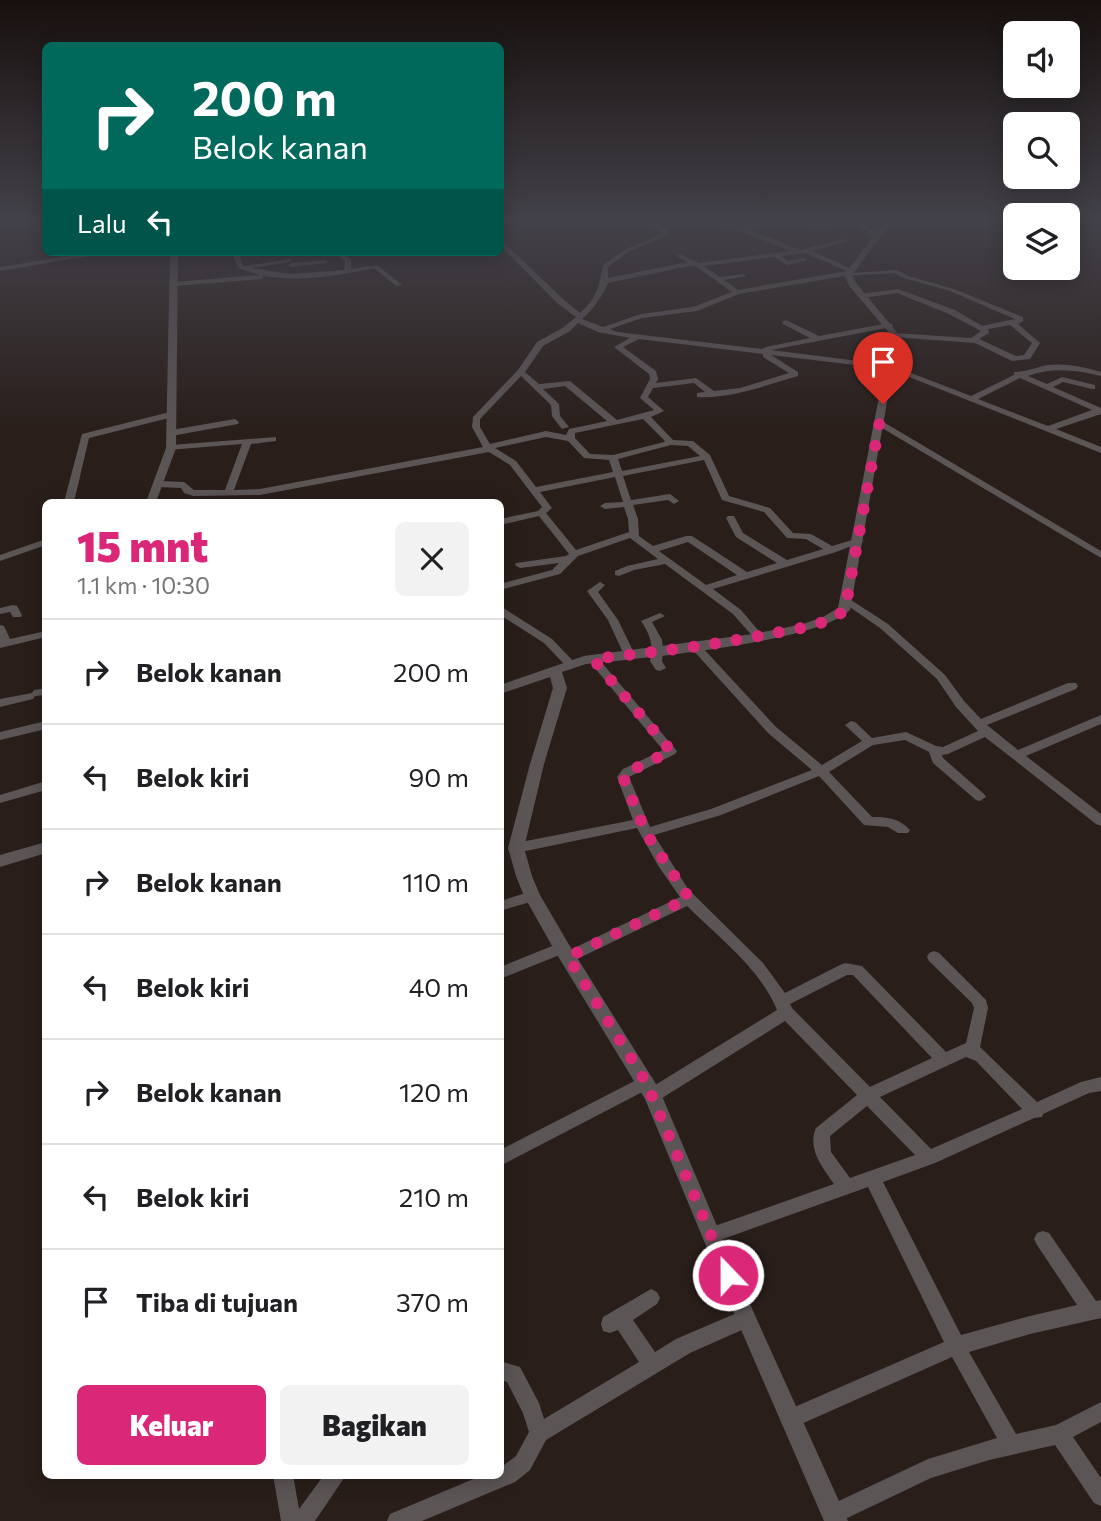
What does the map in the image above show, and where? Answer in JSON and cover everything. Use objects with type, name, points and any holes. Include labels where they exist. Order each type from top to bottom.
[{"type":"street","points":[[152,499],[171,448],[174,292]]},
{"type":"street","points":[[551,292],[580,318],[601,330],[890,367],[1101,450]]},
{"type":"street","points":[[504,521],[541,513],[547,508],[506,456],[488,448],[475,426],[476,419],[521,372],[540,344],[580,318],[600,292]]},
{"type":"street","points":[[601,330],[642,316],[694,309],[737,292]]},
{"type":"street","points":[[504,689],[562,667],[593,659],[696,647],[758,636],[827,620],[845,610],[890,367],[892,330],[861,292]]},
{"type":"street","points":[[863,296],[889,292]]},
{"type":"street","points":[[898,292],[952,312],[987,332],[975,338],[976,341]]},
{"type":"street","points":[[956,292],[1020,319],[981,328]]},
{"type":"street","points":[[952,312],[977,302]]},
{"type":"street","points":[[786,322],[816,338]]},
{"type":"street","points":[[761,352],[816,338],[892,330],[976,341],[1015,359],[1027,357],[1036,343],[1012,323]]},
{"type":"street","points":[[640,336],[618,347],[653,373],[654,379],[644,398],[660,411],[622,423],[613,422],[572,431],[571,439],[584,455],[613,457],[670,442],[690,443],[707,457],[725,498],[765,508],[790,536],[807,536],[831,550]]},
{"type":"street","points":[[700,395],[741,390],[795,374],[761,352]]},
{"type":"street","points":[[973,398],[1017,374],[1054,366],[1101,374]]},
{"type":"street","points":[[521,372],[555,404],[555,416],[565,427]]},
{"type":"street","points":[[1017,374],[1100,410]]},
{"type":"street","points":[[1049,386],[1062,379],[1092,387]]},
{"type":"street","points":[[650,386],[695,380],[713,394]]},
{"type":"street","points":[[538,387],[567,383],[613,422]]},
{"type":"street","points":[[1048,429],[1100,410]]},
{"type":"street","points":[[70,499],[85,436],[170,415]]},
{"type":"street","points":[[645,416],[670,442]]},
{"type":"street","points":[[171,433],[235,422]]},
{"type":"street","points":[[880,423],[1101,555]]},
{"type":"street","points":[[158,484],[184,485],[187,491],[193,494],[260,492],[488,448],[539,433],[571,439]]},
{"type":"street","points":[[171,448],[273,439]]},
{"type":"street","points":[[228,494],[247,443]]},
{"type":"street","points":[[613,457],[633,519],[632,534]]},
{"type":"street","points":[[534,490],[707,457]]},
{"type":"street","points":[[605,506],[670,497],[674,501]]},
{"type":"street","points":[[541,513],[570,556]]},
{"type":"street","points":[[731,518],[739,536],[783,562]]},
{"type":"street","points":[[632,534],[737,612],[758,636]]},
{"type":"street","points":[[520,565],[570,556],[632,534]]},
{"type":"street","points":[[652,550],[689,538],[744,575]]},
{"type":"street","points":[[703,589],[783,562],[859,541]]},
{"type":"street","points":[[0,558],[42,543]]},
{"type":"street","points":[[504,586],[556,572],[563,568],[570,556]]},
{"type":"street","points":[[619,573],[632,565],[651,565],[667,559]]},
{"type":"street","points":[[600,585],[592,590],[613,620],[629,655]]},
{"type":"street","points":[[848,601],[884,626],[941,677],[960,704],[982,728],[1101,821]]},
{"type":"street","points":[[0,611],[13,608],[17,615]]},
{"type":"street","points":[[504,613],[548,641],[562,667],[560,688],[516,848],[532,896],[649,1088],[746,1318],[835,1518],[905,1478],[1011,1445],[1059,1434],[1101,1412]]},
{"type":"street","points":[[660,616],[646,621],[656,635],[659,652],[656,662],[660,668]]},
{"type":"street","points":[[0,628],[3,645],[42,635]]},
{"type":"street","points":[[696,647],[772,730],[821,771],[869,822],[893,822],[903,830]]},
{"type":"street","points":[[593,659],[671,751],[623,777],[643,828],[689,898],[757,967],[784,1006],[832,1060],[929,1158]]},
{"type":"street","points":[[516,848],[643,828],[716,812],[821,771],[870,742],[906,736],[934,750],[944,751],[982,728],[1072,686]]},
{"type":"street","points":[[0,703],[38,693]]},
{"type":"street","points":[[1018,755],[1101,719]]},
{"type":"street","points":[[851,725],[870,742]]},
{"type":"street","points":[[0,736],[42,726]]},
{"type":"street","points":[[934,750],[937,760],[980,797]]},
{"type":"street","points":[[0,799],[42,786]]},
{"type":"street","points":[[0,861],[42,848]]},
{"type":"street","points":[[504,905],[532,896]]},
{"type":"street","points":[[504,972],[565,953],[689,898]]},
{"type":"street","points":[[934,957],[979,1000],[981,1008],[972,1050]]},
{"type":"street","points":[[504,1158],[649,1088],[845,969],[857,970],[943,1059]]},
{"type":"street","points":[[846,1187],[825,1157],[821,1135],[869,1095],[965,1050],[972,1050],[1036,1112]]},
{"type":"street","points":[[712,1235],[929,1158],[1087,1087],[1101,1084]]},
{"type":"street","points":[[872,1178],[956,1346],[1011,1445]]},
{"type":"street","points":[[790,1419],[956,1346],[1096,1310],[1043,1238]]},
{"type":"street","points":[[651,1298],[615,1320],[652,1365]]},
{"type":"street","points":[[504,1477],[523,1463],[539,1433],[683,1346],[746,1318]]},
{"type":"street","points":[[504,1371],[513,1374],[532,1409],[539,1433]]},
{"type":"street","points":[[1059,1434],[1101,1496]]},
{"type":"street","points":[[303,1521],[333,1479]]},
{"type":"street","points":[[397,1521],[498,1479]]},
{"type":"street","points":[[284,1484],[290,1521]]},
{"type":"route","points":[[728,1275],[646,1082],[568,957],[689,898],[646,833],[623,777],[671,751],[593,659],[696,647],[806,627],[845,610],[883,404]]}]
